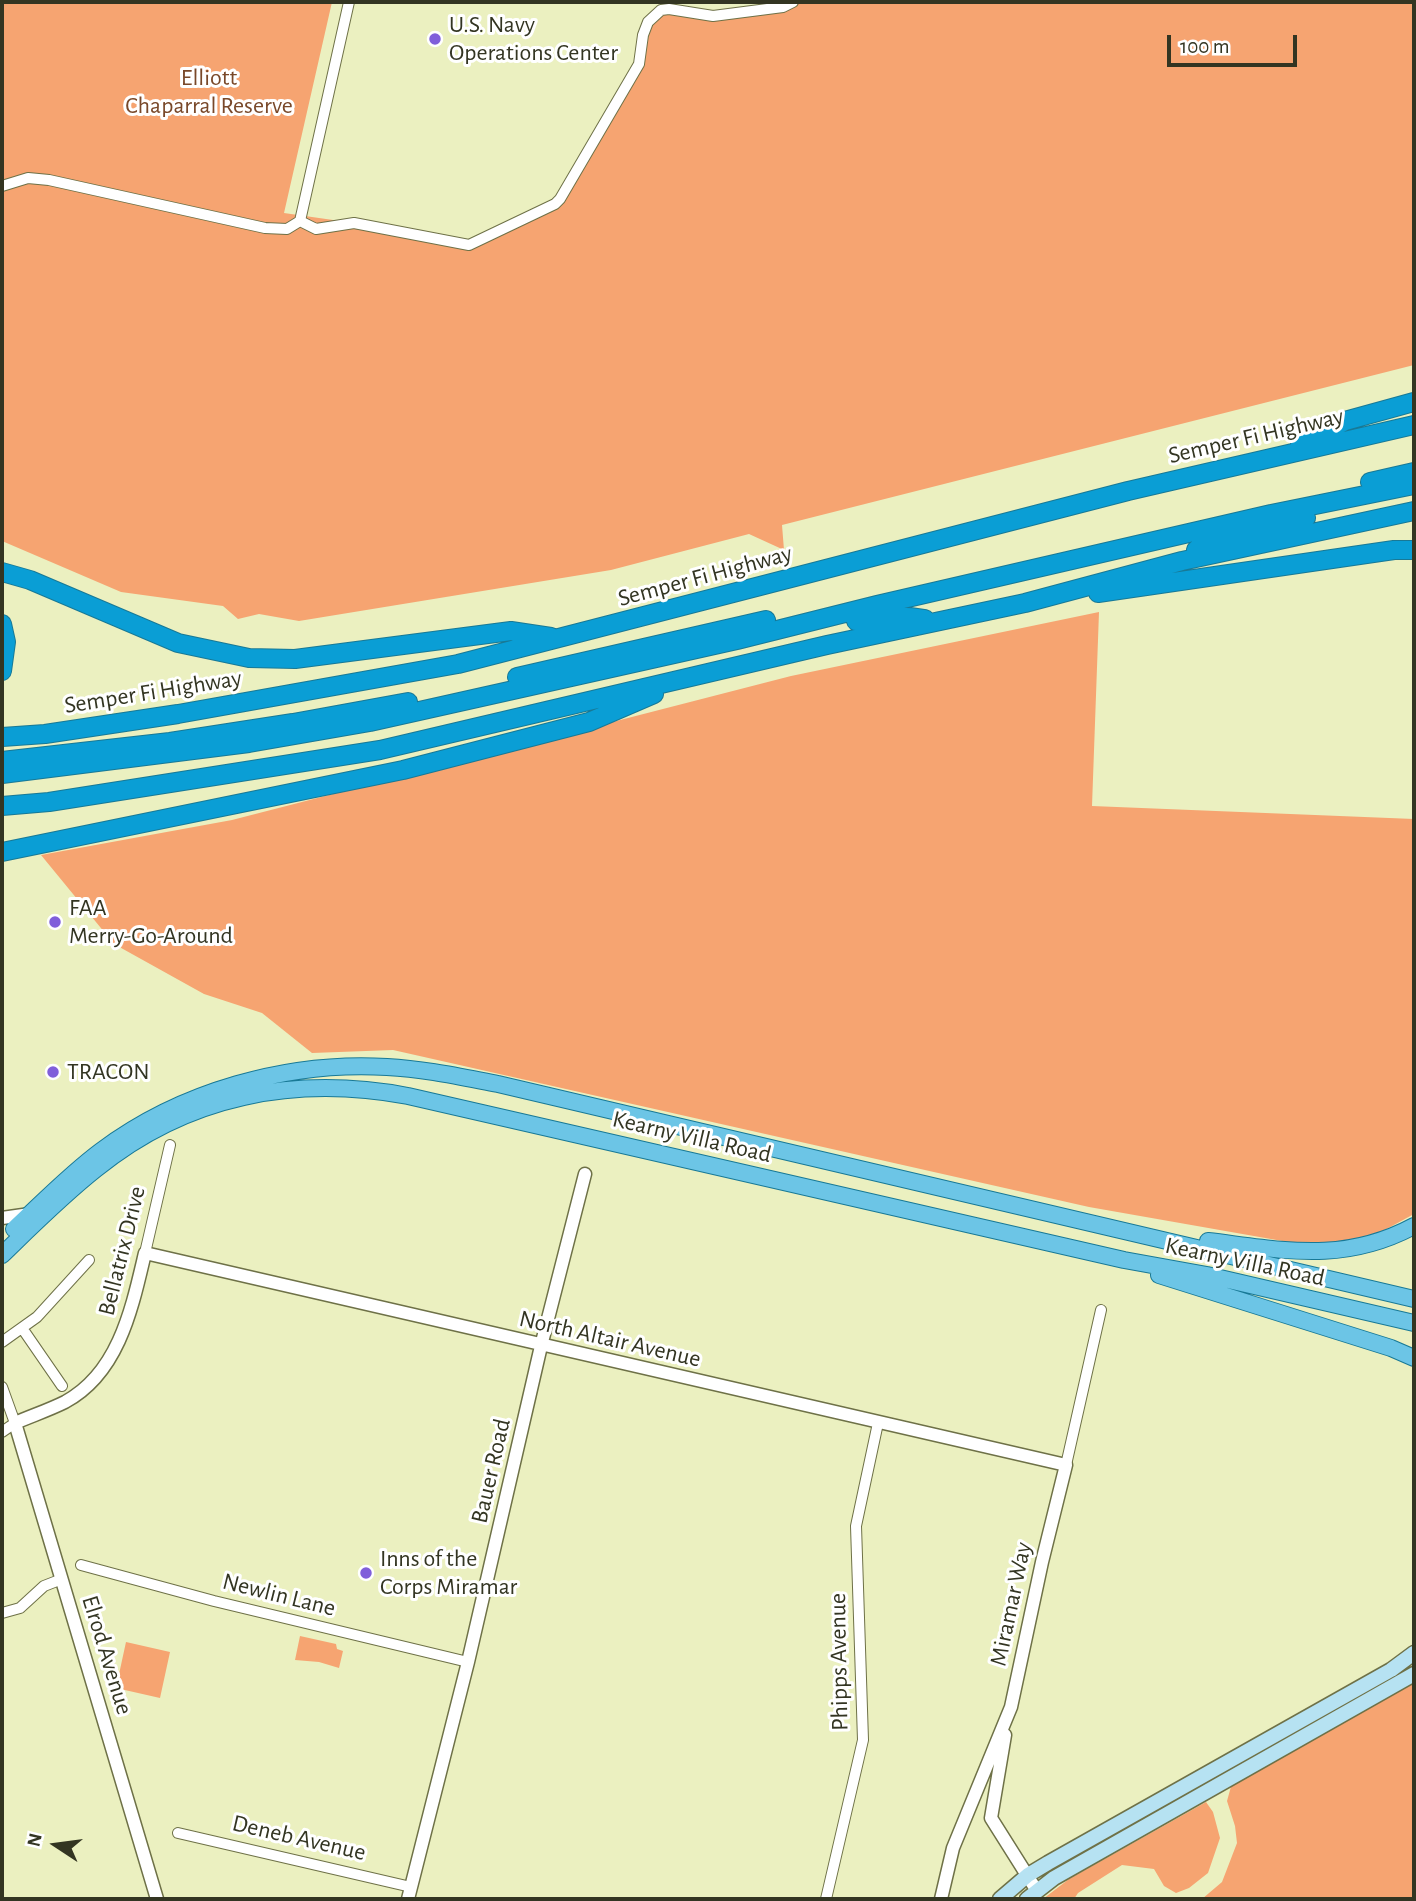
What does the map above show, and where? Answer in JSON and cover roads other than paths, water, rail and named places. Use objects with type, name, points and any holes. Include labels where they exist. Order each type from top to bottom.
[{"type":"highway","points":[[1278,456],[1345,421],[1414,402]]},
{"type":"highway","name":"Semper Fi Highway","points":[[2,737],[45,734],[327,689],[458,664],[1128,491],[1414,425]]},
{"type":"highway","points":[[2,761],[261,728],[438,696],[1414,472]]},
{"type":"highway","points":[[1182,561],[1204,544],[1398,495],[1414,486]]},
{"type":"highway","points":[[2,774],[249,743],[370,722],[1271,514],[1414,486]]},
{"type":"highway","points":[[2,806],[48,802],[380,750],[827,645],[1025,603],[1182,561],[1414,511]]},
{"type":"highway","points":[[1025,603],[1394,550],[1414,550]]},
{"type":"highway","points":[[2,572],[30,580],[178,643],[249,658],[295,659],[511,631],[563,638]]},
{"type":"highway","points":[[769,632],[816,629],[874,618],[912,616],[941,622]]},
{"type":"highway","points":[[2,624],[6,642],[2,671]]},
{"type":"highway","points":[[2,852],[403,770],[589,722],[699,675]]},
{"type":"main road","name":"Kearny Villa Road","points":[[2,1240],[103,1150],[150,1120],[193,1100],[243,1083],[278,1075],[352,1066],[384,1067],[440,1072],[498,1084],[1414,1299]]},
{"type":"main road","name":"Kearny Villa Road","points":[[2,1255],[97,1168],[160,1127],[233,1099],[287,1088],[355,1087],[408,1096],[1124,1260],[1207,1275],[1414,1323]]},
{"type":"main road","points":[[1188,1246],[1200,1240],[1327,1252],[1367,1245],[1414,1226]]},
{"type":"main road","points":[[1124,1260],[1150,1272],[1391,1348],[1414,1358]]},
{"type":"main road","points":[[1000,1899],[1028,1875],[1391,1670],[1414,1653]]},
{"type":"main road","points":[[1032,1895],[1065,1871],[1414,1674]]},
{"type":"street","points":[[2,186],[28,178],[49,180],[265,228],[287,229],[300,221],[349,2]]},
{"type":"street","points":[[300,221],[316,229],[354,223],[469,245],[555,204],[560,199],[639,64],[643,34],[648,22],[661,10],[713,16],[783,7],[793,2]]},
{"type":"street","name":"Bellatrix Drive","points":[[2,1432],[15,1423],[66,1401],[89,1384],[104,1366],[125,1327],[170,1145]]},
{"type":"street","name":"Bauer Road","points":[[409,1893],[468,1662],[584,1174]]},
{"type":"street","points":[[2,1219],[30,1214]]},
{"type":"street","name":"North Altair Avenue","points":[[145,1254],[1066,1465]]},
{"type":"street","points":[[2,1342],[37,1317],[89,1260]]},
{"type":"street","name":"Miramar Way","points":[[941,1899],[953,1848],[1011,1707],[1101,1310]]},
{"type":"street","points":[[22,1328],[62,1386]]},
{"type":"street","points":[[2,1387],[15,1423]]},
{"type":"street","name":"Elrod Avenue","points":[[15,1423],[157,1899]]},
{"type":"street","name":"Phipps Avenue","points":[[826,1899],[863,1740],[856,1526],[878,1423]]},
{"type":"street","name":"Newlin Lane","points":[[81,1565],[214,1601],[468,1662]]},
{"type":"street","points":[[2,1613],[20,1608],[44,1586],[62,1579]]},
{"type":"street","points":[[1011,1707],[991,1818],[1028,1875],[1032,1895]]},
{"type":"street","name":"Deneb Avenue","points":[[178,1832],[409,1893]]},
{"type":"place","name":"U.S. Navy Operations Center","points":[[435,39]]},
{"type":"place","name":"FAA Merry-Go-Around","points":[[55,922]]},
{"type":"place","name":"TRACON","points":[[53,1072]]},
{"type":"place","name":"Inns of the Corps Miramar","points":[[366,1573]]},
{"type":"park label","name":"Elliott Chaparral Reserve","points":[[209,92]]}]
